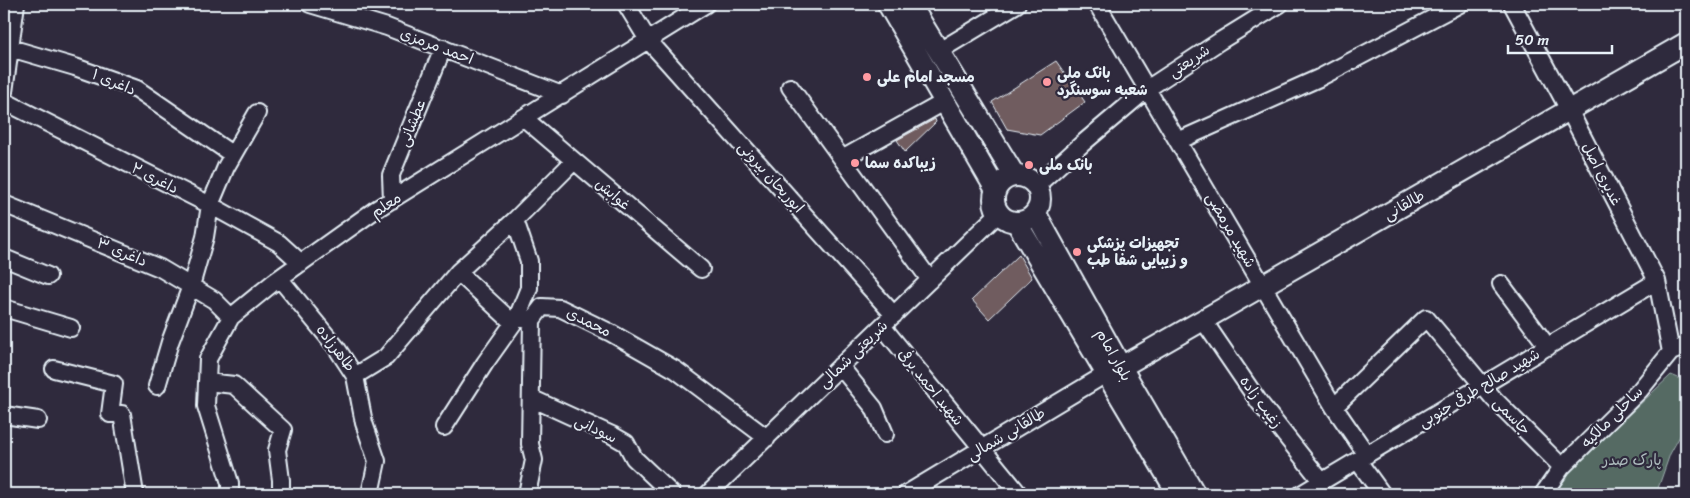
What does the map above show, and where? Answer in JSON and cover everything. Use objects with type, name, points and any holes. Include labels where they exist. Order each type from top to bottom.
[{"type":"main road","points":[[888,4],[996,190]]},
{"type":"main road","points":[[910,4],[1015,176]]},
{"type":"main road","name":"طالقانی","points":[[1114,370],[1686,43]]},
{"type":"main road","points":[[1015,176],[1027,178],[1036,186],[1041,200],[1036,214],[1024,222],[1017,223],[1010,222],[998,213],[994,202],[996,190],[1004,181],[1015,176]]},
{"type":"main road","name":"بلوار امام","points":[[1036,214],[1178,494]]},
{"type":"main road","name":"بلوار امام","points":[[1017,223],[1195,494]]},
{"type":"street","points":[[4,92],[16,4]]},
{"type":"street","name":"احمد مرمزی","points":[[310,4],[350,8],[387,27],[562,95]]},
{"type":"street","name":"ابوریحان بیرونی","points":[[626,4],[648,40],[888,320]]},
{"type":"street","name":"معلم","points":[[230,494],[230,483],[206,406],[208,359],[231,317],[301,263],[392,200],[706,4]]},
{"type":"street","points":[[939,52],[1017,4]]},
{"type":"street","name":"شهید مرمضی","points":[[1097,4],[1334,407],[1382,494]]},
{"type":"street","name":"شریعتی","points":[[1036,186],[1147,89],[1280,4]]},
{"type":"street","points":[[1178,141],[1320,78],[1460,4]]},
{"type":"street","name":"غدیری اصل","points":[[1512,4],[1657,281],[1679,349]]},
{"type":"street","name":"داغری ۱","points":[[10,48],[75,67],[136,89],[233,155]]},
{"type":"street","name":"عطشانی","points":[[392,200],[391,175],[443,48]]},
{"type":"street","points":[[790,87],[930,280]]},
{"type":"street","name":"داغری ۲","points":[[4,101],[210,205],[279,243],[301,263]]},
{"type":"street","points":[[842,159],[946,101]]},
{"type":"street","points":[[157,386],[206,237],[210,205],[226,167],[257,113]]},
{"type":"street","name":"غوابش","points":[[524,118],[701,269]]},
{"type":"street","name":"طاهرزاده","points":[[280,279],[336,346],[354,376],[386,357],[458,272],[574,161]]},
{"type":"street","name":"داغری ۳","points":[[4,204],[160,268],[214,300],[231,317]]},
{"type":"street","name":"شریعتی شمالی","points":[[708,494],[998,213]]},
{"type":"street","points":[[514,220],[529,261],[529,288],[521,320],[530,398],[530,444],[534,460],[527,494]]},
{"type":"street","points":[[4,258],[48,276]]},
{"type":"street","points":[[458,272],[521,320]]},
{"type":"street","name":"شهید صالح طرفی جنوبی","points":[[1301,494],[1657,281]]},
{"type":"street","points":[[1501,284],[1548,347]]},
{"type":"street","name":"محمدی","points":[[521,320],[542,307],[560,308],[612,332],[676,370],[767,438]]},
{"type":"street","points":[[4,308],[72,328]]},
{"type":"street","name":"جاسمی","points":[[1334,407],[1426,318],[1494,399],[1562,467]]},
{"type":"street","points":[[444,427],[521,320]]},
{"type":"street","name":"شهید احمد یرفی","points":[[888,320],[982,448],[1019,494]]},
{"type":"street","name":"زغیب زاده","points":[[1203,320],[1259,402],[1322,482]]},
{"type":"street","name":"ساحلی مالکیه","points":[[1543,494],[1562,467],[1679,349]]},
{"type":"street","points":[[840,366],[874,408],[885,434]]},
{"type":"street","points":[[54,369],[114,384],[110,414],[122,414],[135,494]]},
{"type":"street","name":"طالقانی شمالی","points":[[906,494],[1114,370]]},
{"type":"street","points":[[354,376],[364,423],[376,461],[370,494]]},
{"type":"street","points":[[207,382],[234,385],[283,430],[278,450],[282,480],[281,494]]},
{"type":"street","name":"سودانی","points":[[530,398],[612,435],[626,444],[634,458],[672,494]]},
{"type":"street","points":[[4,415],[38,420]]},
{"type":"green space","name":"پارک صدر","points":[[1671,375],[1686,381],[1686,425],[1670,454],[1656,494],[1550,494],[1581,460]]},
{"type":"building","name":"بانک ملی شعبه سوسنگرد","points":[[1056,61],[1085,102],[1040,135],[1007,129],[992,102]]},
{"type":"building","points":[[935,119],[936,122],[905,152],[897,140]]},
{"type":"building","points":[[1019,255],[1032,278],[989,319],[972,300]]},
{"type":"place","name":"مسجد امام علی","points":[[867,77]]},
{"type":"place","name":"بانک ملی شعبه سوسنگرد","points":[[1047,82]]},
{"type":"place","name":"زیباکده سما","points":[[855,163]]},
{"type":"place","name":"بانک ملی","points":[[1029,165]]},
{"type":"place","name":"تجهیزات پزشکی و زیبایی شفا طب","points":[[1077,252]]}]
